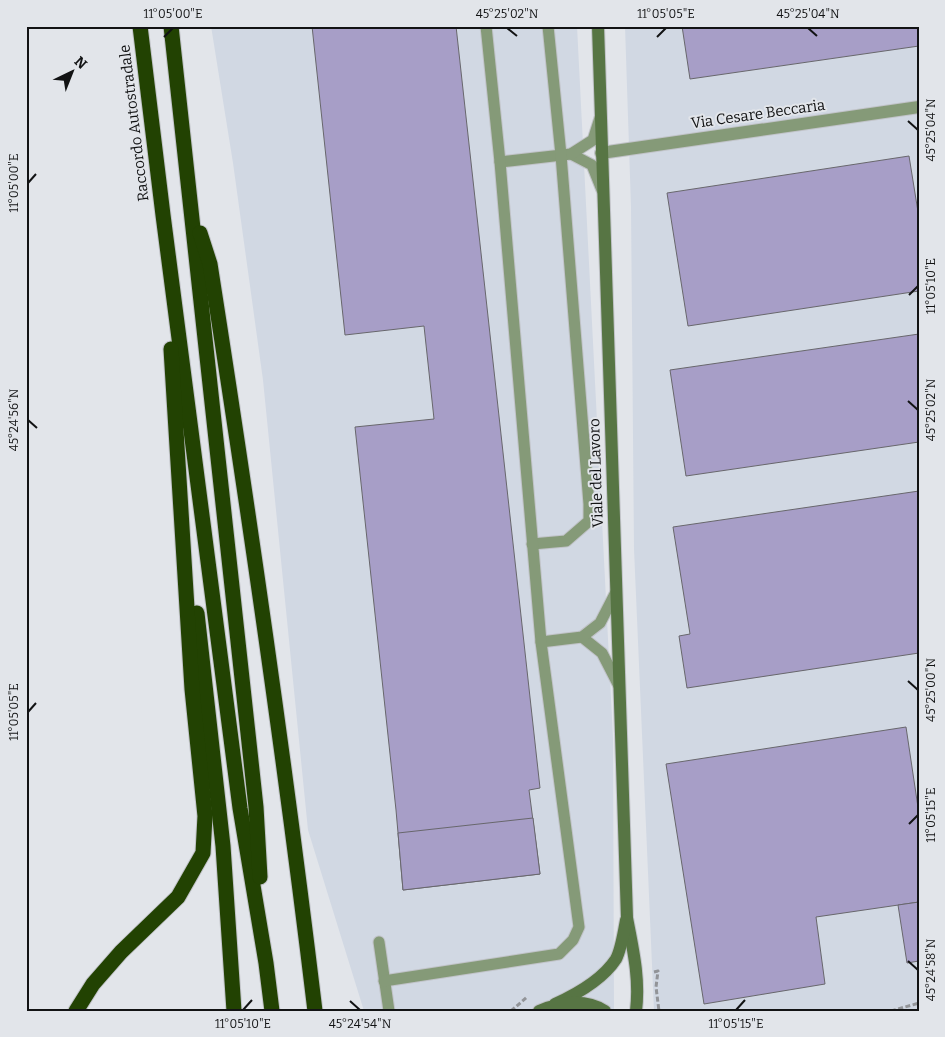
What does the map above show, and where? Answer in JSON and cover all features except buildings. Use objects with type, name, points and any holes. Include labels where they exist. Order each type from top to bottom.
[{"type":"highway","name":"Raccordo Autostradale","points":[[140,26],[163,215]]},
{"type":"highway","points":[[171,26],[256,807],[266,963]]},
{"type":"highway","points":[[190,205],[210,264],[290,803],[316,1011]]},
{"type":"highway","points":[[163,215],[240,808],[266,963],[272,1011]]},
{"type":"highway","points":[[76,1011],[93,984],[178,897],[203,853],[205,816],[192,689],[163,215]]},
{"type":"highway","points":[[163,215],[179,456],[223,846],[234,1011]]},
{"type":"street","name":"Viale del Lavoro","points":[[598,26],[627,918],[637,970],[638,994],[636,1011]]},
{"type":"street","name":"Via Cesare Beccaria","points":[[601,153],[919,107]]},
{"type":"street","name":"Viale del Lavoro","points":[[539,1011],[579,993],[596,979],[616,958],[627,918]]},
{"type":"street","name":"Viale del Lavoro","points":[[556,1004],[578,1002],[599,1007],[605,1011]]},
{"type":"lane","points":[[384,981],[559,954],[573,940],[579,927],[541,642],[500,162],[486,26]]},
{"type":"lane","points":[[532,544],[566,541],[589,521],[566,154],[548,26]]},
{"type":"lane","points":[[500,162],[566,154],[593,140],[600,116]]},
{"type":"lane","points":[[566,154],[592,165],[603,192]]},
{"type":"lane","points":[[541,642],[582,637],[600,623],[616,592]]},
{"type":"lane","points":[[582,637],[602,653],[619,686]]},
{"type":"lane","points":[[379,942],[389,1011]]},
{"type":"path","points":[[891,1011],[919,1003]]},
{"type":"shaded area","points":[[211,26],[577,26],[613,738],[614,1011],[364,1011],[308,830],[263,380],[233,163]]},
{"type":"shaded area","points":[[625,26],[919,26],[919,1011],[654,1011],[634,549],[631,207]]}]
